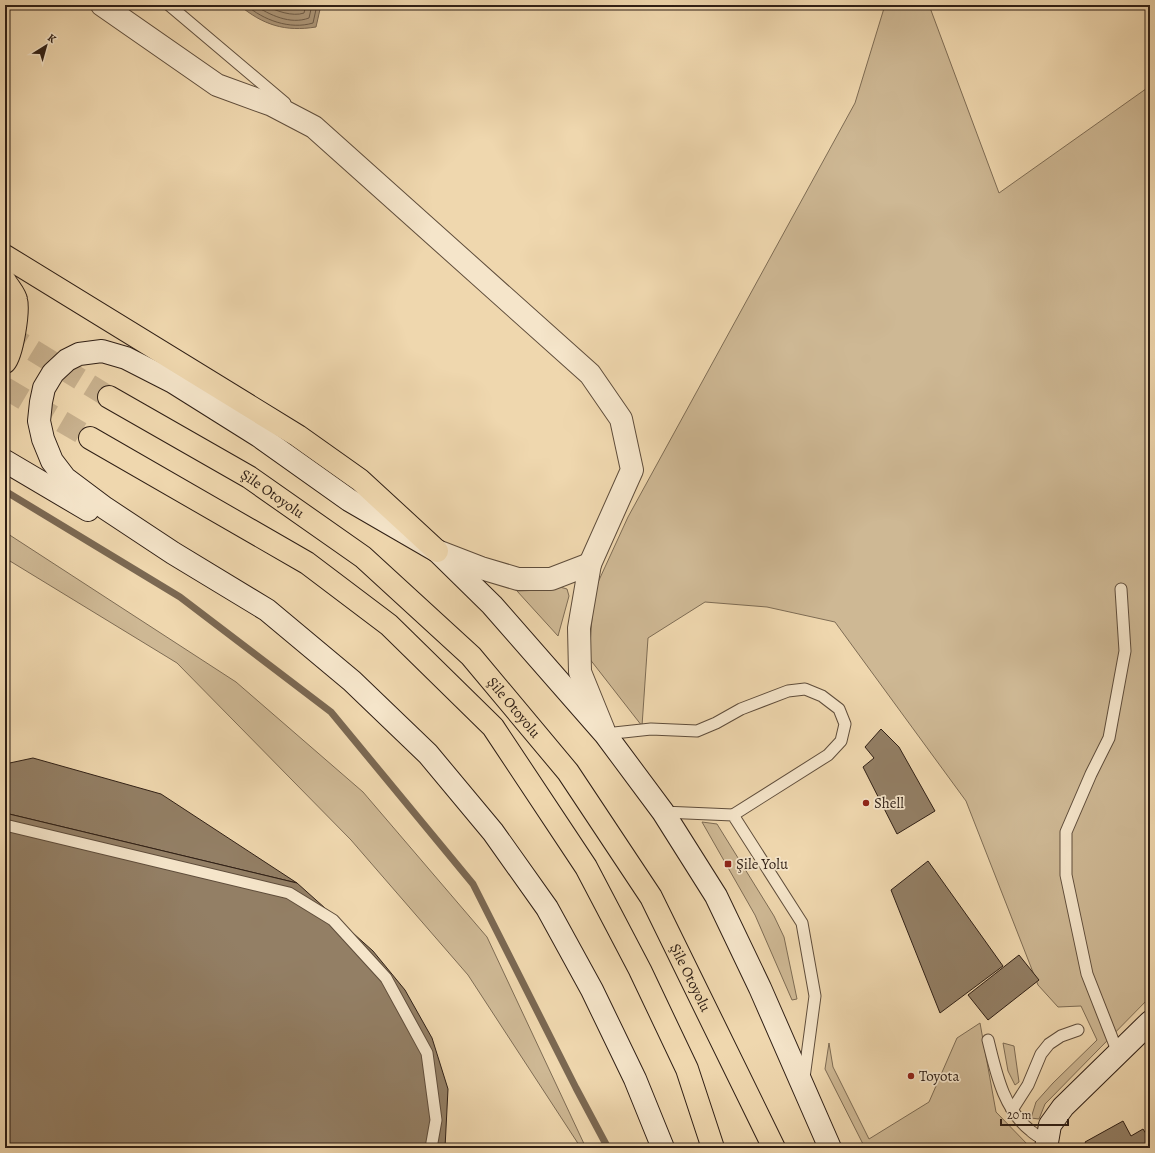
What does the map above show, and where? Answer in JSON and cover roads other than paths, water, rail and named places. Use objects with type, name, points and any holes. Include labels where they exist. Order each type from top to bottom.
[{"type":"highway","points":[[5,256],[298,436],[360,480],[437,551]]},
{"type":"highway","points":[[5,281],[16,300],[16,320],[12,345],[5,362]]},
{"type":"highway","name":"Şile Otoyolu","points":[[109,396],[249,477],[363,557],[471,656],[568,772],[651,897],[774,1148]]},
{"type":"highway","name":"Şile Otoyolu","points":[[90,438],[307,563],[389,625],[493,727],[586,867],[640,970],[687,1069],[713,1148]]},
{"type":"main road","points":[[102,5],[217,85],[272,105],[314,127],[590,374],[621,419],[632,470],[590,564],[579,628],[580,672],[605,734]]},
{"type":"main road","points":[[590,564],[551,579],[518,579],[481,568],[437,551],[349,500],[253,432],[179,386],[126,358],[102,351],[79,354],[67,360],[53,373],[44,388],[41,402],[40,421],[43,439],[52,461],[65,478],[173,553],[267,610],[352,681],[428,754],[493,832],[547,908],[592,990],[635,1080],[663,1148]]},
{"type":"main road","points":[[5,461],[98,515],[173,553]]},
{"type":"main road","points":[[437,551],[492,605],[605,734],[663,812],[716,896],[760,988],[830,1148]]},
{"type":"main road","points":[[1046,1144],[1050,1125],[1063,1107],[1150,1022]]},
{"type":"lane","points":[[169,5],[314,127]]},
{"type":"lane","points":[[1118,1053],[1087,974],[1066,876],[1066,832],[1091,774],[1109,738],[1125,651],[1121,589]]},
{"type":"lane","points":[[605,734],[651,729],[697,731],[716,723],[741,709],[788,691],[805,689],[822,696],[839,709],[845,724],[841,741],[828,756],[733,816],[663,812]]},
{"type":"lane","points":[[733,816],[802,923],[815,996],[803,1087]]},
{"type":"lane","points":[[5,825],[289,893],[333,920],[386,978],[426,1053],[436,1120],[431,1148]]},
{"type":"lane","points":[[1012,1110],[1028,1085],[1041,1054],[1049,1044],[1061,1036],[1078,1030]]},
{"type":"lane","points":[[988,1040],[997,1076],[1012,1110],[1031,1131],[1046,1144]]},
{"type":"water","points":[[239,5],[321,5],[316,27],[284,28],[257,18]]},
{"type":"waterway","points":[[5,491],[180,597],[331,712],[473,884],[608,1148]]},
{"type":"tunnel","points":[[5,333],[109,397]]},
{"type":"tunnel","points":[[5,388],[90,438]]},
{"type":"place","name":"Shell","points":[[866,803]]},
{"type":"place","name":"Şile Yolu","points":[[728,864]]},
{"type":"place","name":"Toyota","points":[[911,1076]]}]
